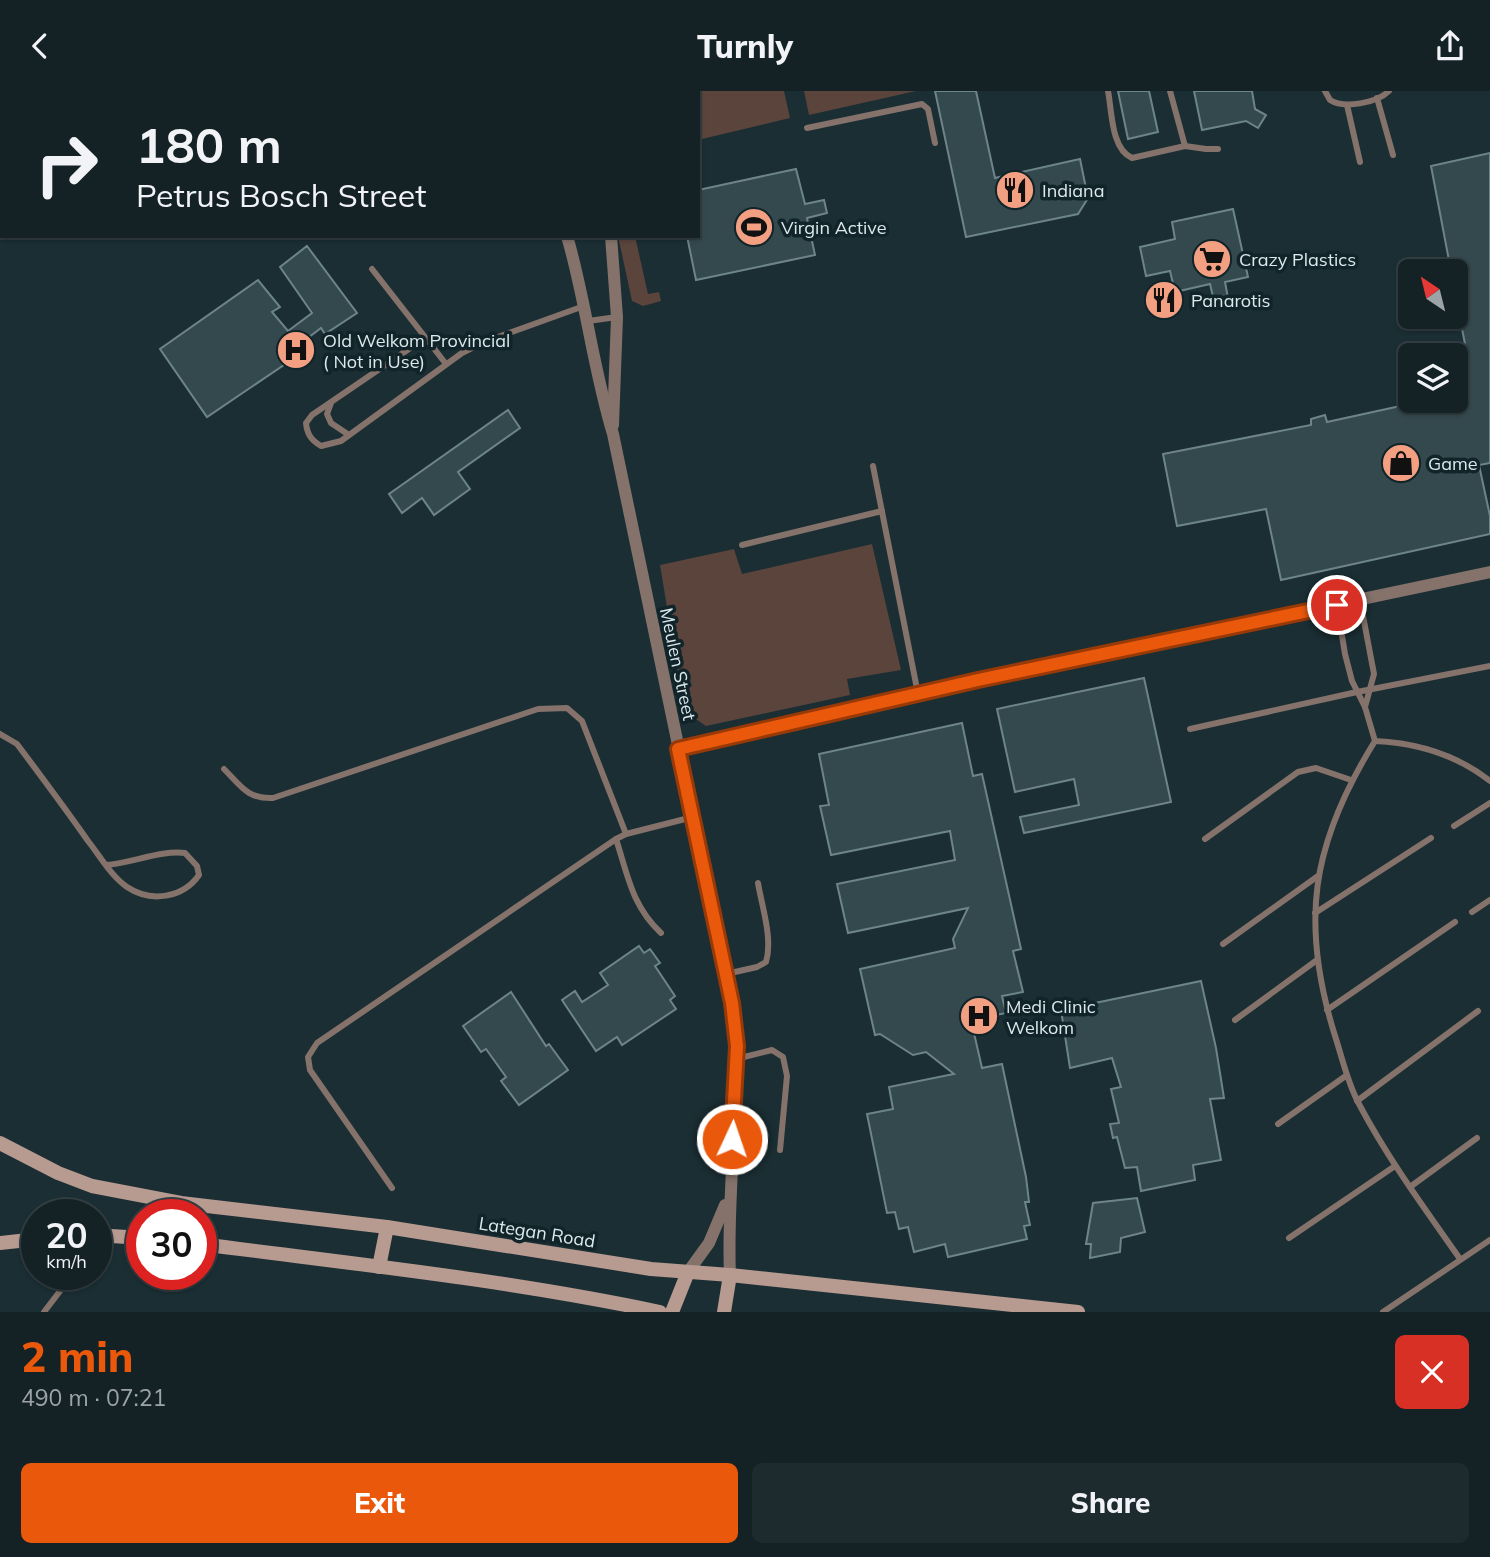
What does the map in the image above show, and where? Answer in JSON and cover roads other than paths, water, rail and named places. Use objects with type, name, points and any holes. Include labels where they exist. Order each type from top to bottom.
[{"type":"street","name":"Meulen Street","points":[[567,238],[588,321],[594,366],[613,434],[726,974],[736,1035],[729,1192],[730,1275]]},
{"type":"street","name":"Meulen Street","points":[[611,238],[617,317],[613,434]]},
{"type":"street","points":[[678,749],[918,694],[1490,572]]},
{"type":"street","name":"Lategan Road","points":[[0,1143],[58,1173],[92,1186],[142,1199]]},
{"type":"street","name":"Meulen Street","points":[[688,1272],[709,1243],[729,1192]]},
{"type":"street","name":"Lategan Road","points":[[217,1212],[387,1227],[651,1269],[1078,1312]]},
{"type":"street","points":[[379,1267],[387,1227]]},
{"type":"street","points":[[0,1243],[21,1241]]},
{"type":"street","points":[[217,1246],[588,1298],[660,1312]]},
{"type":"street","points":[[672,1312],[688,1272]]},
{"type":"street","points":[[724,1312],[730,1275]]},
{"type":"street","points":[[588,1298],[602,1312]]},
{"type":"lane","points":[[1108,91],[1118,143],[1126,156],[1132,158],[1185,146],[1218,149]]},
{"type":"lane","points":[[1170,91],[1185,146]]},
{"type":"lane","points":[[1325,91],[1329,100],[1343,106],[1382,97],[1389,91]]},
{"type":"lane","points":[[1377,98],[1393,155]]},
{"type":"lane","points":[[807,128],[922,104],[928,109],[935,143]]},
{"type":"lane","points":[[1347,105],[1360,162]]},
{"type":"lane","points":[[372,269],[446,364]]},
{"type":"lane","points":[[425,338],[312,415],[306,423],[313,442],[321,446],[341,441],[446,364],[484,342],[584,306]]},
{"type":"lane","points":[[588,321],[617,317]]},
{"type":"lane","points":[[331,403],[327,414],[331,423],[349,435]]},
{"type":"lane","points":[[873,465],[918,694]]},
{"type":"lane","points":[[742,545],[882,511]]},
{"type":"lane","points":[[1360,600],[1374,674],[1365,707]]},
{"type":"lane","points":[[1337,605],[1345,654],[1375,741],[1351,780],[1330,829],[1318,876],[1315,913],[1317,960],[1327,1010],[1357,1101],[1395,1166],[1460,1259]]},
{"type":"lane","points":[[1190,729],[1490,666]]},
{"type":"lane","points":[[224,769],[250,795],[260,799],[273,798],[538,709],[568,709],[582,720],[626,834]]},
{"type":"lane","points":[[0,734],[17,744],[106,865],[125,886],[149,895],[169,896],[193,884],[199,875],[197,866],[185,853],[168,853],[124,864],[106,865]]},
{"type":"lane","points":[[1375,741],[1420,746],[1474,768],[1490,781]]},
{"type":"lane","points":[[1205,839],[1298,772],[1315,768],[1351,780]]},
{"type":"lane","points":[[1454,826],[1490,803]]},
{"type":"lane","points":[[392,1188],[310,1070],[308,1056],[317,1043],[616,839],[692,817]]},
{"type":"lane","points":[[1315,913],[1431,838]]},
{"type":"lane","points":[[616,839],[640,910],[661,933]]},
{"type":"lane","points":[[1223,944],[1318,876]]},
{"type":"lane","points":[[726,974],[757,967],[766,962],[766,931],[758,883]]},
{"type":"lane","points":[[1472,912],[1490,900]]},
{"type":"lane","points":[[1327,1010],[1455,922]]},
{"type":"lane","points":[[1235,1020],[1317,960]]},
{"type":"lane","points":[[1357,1101],[1478,1011]]},
{"type":"lane","points":[[736,1059],[772,1049],[783,1056],[787,1076],[780,1150]]},
{"type":"lane","points":[[1278,1124],[1347,1075]]},
{"type":"lane","points":[[1410,1187],[1477,1138]]},
{"type":"lane","points":[[1289,1238],[1395,1166]]},
{"type":"lane","points":[[1383,1312],[1490,1240]]},
{"type":"lane","points":[[44,1312],[61,1290]]},
{"type":"place","name":"Indiana","points":[[1015,190]]},
{"type":"place","name":"Virgin Active","points":[[754,227]]},
{"type":"place","name":"Crazy Plastics","points":[[1212,259]]},
{"type":"place","name":"Panarotis","points":[[1164,300]]},
{"type":"place","name":"Old Welkom Provincial ( Not in Use)","points":[[296,350]]},
{"type":"place","name":"Game","points":[[1401,463]]},
{"type":"place","name":"Medi Clinic Welkom","points":[[979,1016]]}]
